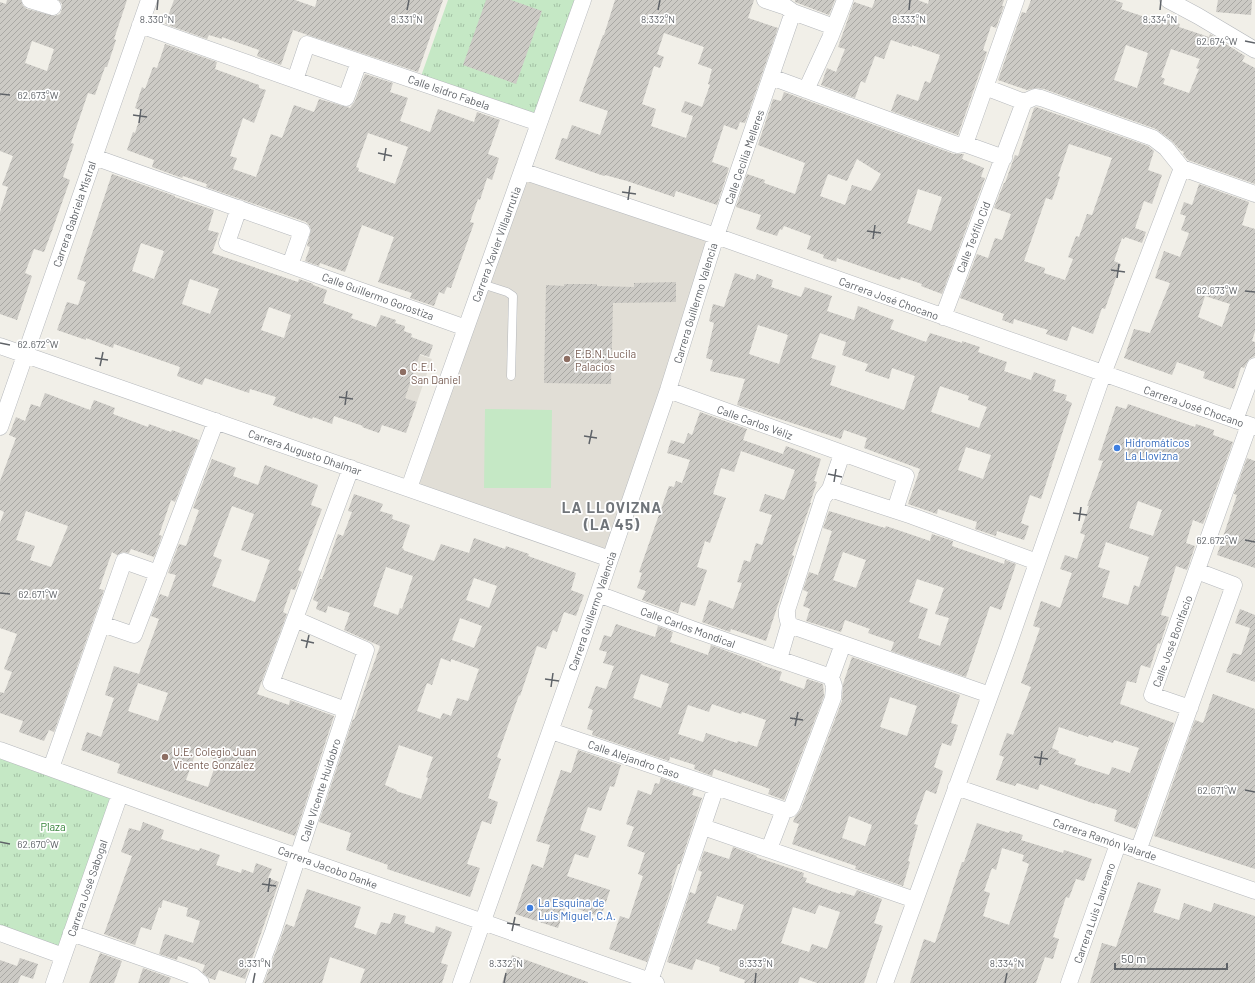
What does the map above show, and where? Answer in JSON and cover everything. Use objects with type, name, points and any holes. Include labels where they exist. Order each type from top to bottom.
[{"type":"street","name":"Carrera Gabriela Mistral","points":[[0,427],[149,0]]},
{"type":"street","name":"Carrera Xavier Villaurrutia","points":[[409,488],[583,0]]},
{"type":"street","points":[[765,0],[834,27]]},
{"type":"street","points":[[806,90],[845,0]]},
{"type":"street","points":[[965,144],[1016,0]]},
{"type":"street","points":[[1168,0],[1255,50]]},
{"type":"street","points":[[35,1],[52,7]]},
{"type":"street","name":"Calle Cecilia Melleres","points":[[716,236],[793,12]]},
{"type":"street","points":[[140,25],[346,98],[359,62]]},
{"type":"street","name":"Calle Isidro Fabela","points":[[295,80],[307,44],[539,123]]},
{"type":"street","points":[[771,77],[957,145],[965,144],[1004,158]]},
{"type":"street","points":[[985,87],[1024,102],[1035,97],[1041,98],[1153,138],[1166,148],[1182,168],[1255,194]]},
{"type":"street","name":"Calle Teófilo Cid","points":[[943,317],[1024,102]]},
{"type":"street","points":[[94,157],[302,231],[290,265]]},
{"type":"street","points":[[885,983],[1038,562],[1103,374],[1182,168]]},
{"type":"street","name":"Carrera José Chocano","points":[[522,171],[716,236],[1246,424]]},
{"type":"street","name":"Calle Guillermo Gorostiza","points":[[239,208],[227,243],[466,328]]},
{"type":"street","name":"Carrera Guillermo Valencia","points":[[461,983],[551,730],[668,390],[716,236]]},
{"type":"street","name":"Carrera Augusto Dhalmar","points":[[0,346],[610,559]]},
{"type":"street","name":"Calle José Bonifacio","points":[[1190,708],[1152,695],[1197,571],[1246,424],[1255,366]]},
{"type":"street","name":"Calle Carlos Véliz","points":[[668,390],[906,476],[895,510]]},
{"type":"street","points":[[102,624],[134,635],[216,421]]},
{"type":"street","points":[[779,659],[789,625],[787,610],[824,498],[830,489],[842,454]]},
{"type":"street","points":[[346,710],[271,683],[350,468]]},
{"type":"street","points":[[830,489],[895,510],[1038,562]]},
{"type":"street","points":[[50,768],[124,561],[158,573]]},
{"type":"street","points":[[1138,851],[1234,585],[1197,571]]},
{"type":"street","name":"Calle Carlos Mondical","points":[[598,594],[692,629],[831,677]]},
{"type":"street","name":"Calle Vicente Huidobro","points":[[254,983],[273,932],[366,650],[295,619]]},
{"type":"street","points":[[789,625],[990,695]]},
{"type":"street","points":[[769,849],[784,810],[790,809],[792,806],[833,698],[834,686],[831,677],[843,644]]},
{"type":"street","name":"Calle Alejandro Caso","points":[[551,730],[716,788],[784,810]]},
{"type":"street","name":"Carrera Jacobo Danke","points":[[0,750],[120,794],[653,982]]},
{"type":"street","name":"Carrera Ramón Valarde","points":[[956,787],[1255,891]]},
{"type":"street","points":[[653,982],[716,788]]},
{"type":"street","name":"Carrera José Sabogal","points":[[54,983],[120,794]]},
{"type":"street","points":[[703,827],[915,900]]},
{"type":"street","name":"Carrera Luis Laureano","points":[[1069,983],[1118,844]]},
{"type":"street","points":[[0,933],[63,956]]},
{"type":"street","points":[[71,933],[180,971],[192,976],[201,983]]},
{"type":"lane","points":[[482,284],[507,292],[513,296],[511,376]]},
{"type":"shaded area","name":"E.B.N. Lucila Palacios","points":[[522,171],[721,240],[610,559],[409,488]]},
{"type":"shaded area","name":"C.E.I. San Daniel","points":[[388,344],[432,359],[417,402],[373,387]]},
{"type":"green space","points":[[448,0],[583,0],[539,123],[419,82]]},
{"type":"green space","points":[[485,409],[552,410],[551,488],[484,488]]},
{"type":"green space","name":"Plaza","points":[[0,750],[120,794],[63,956],[0,933]]},
{"type":"building","points":[[7,0],[21,0],[23,6],[27,9],[55,16],[60,14],[62,9],[62,4],[59,0],[127,0],[114,39],[116,40],[107,67],[105,67],[95,95],[88,93],[71,143],[74,144],[63,177],[70,180],[53,228],[44,252],[34,249],[25,273],[32,276],[17,320],[0,314],[0,212],[8,187],[2,185],[13,156],[0,151],[0,2],[6,4]],"holes":[[[32,41],[54,49],[47,71],[25,63]]]},
{"type":"building","points":[[174,0],[295,0],[315,7],[317,0],[443,0],[418,72],[293,30],[281,65],[257,56],[259,50],[222,37],[222,39],[209,35],[207,39],[165,24]]},
{"type":"building","points":[[486,0],[511,0],[542,11],[516,84],[463,65]]},
{"type":"building","points":[[615,0],[754,0],[748,18],[778,28],[745,123],[740,122],[737,130],[724,125],[712,162],[729,168],[717,205],[676,191],[674,197],[627,181],[604,176],[555,159],[562,138],[567,139],[572,125],[600,135],[608,111],[579,101],[604,35]],"holes":[[[664,33],[704,47],[698,64],[712,69],[708,84],[710,85],[702,107],[685,101],[681,112],[693,116],[686,138],[651,126],[656,109],[642,104],[654,66],[660,68],[664,57],[657,54]]]},
{"type":"building","points":[[795,0],[835,0],[829,15],[795,2]]},
{"type":"building","points":[[875,0],[918,0],[928,4],[929,0],[1004,0],[1002,6],[1004,6],[996,28],[991,26],[983,50],[987,52],[958,135],[891,111],[897,94],[918,101],[925,81],[930,83],[940,55],[912,45],[912,47],[891,40],[884,59],[875,56],[865,83],[861,81],[855,98],[821,85],[827,68],[836,72],[845,49],[838,47],[854,2],[872,8]]},
{"type":"building","points":[[1031,0],[1114,0],[1123,3],[1121,9],[1151,19],[1153,14],[1180,24],[1179,27],[1209,37],[1210,34],[1245,56],[1242,61],[1255,68],[1255,184],[1188,160],[1183,154],[1184,152],[1156,129],[1044,89],[1036,88],[1027,90],[998,80],[1022,12],[1026,13]],"holes":[[[1126,45],[1148,53],[1137,88],[1114,80]],[[1171,49],[1200,59],[1196,68],[1199,69],[1189,93],[1163,84],[1165,79],[1161,77]]]},
{"type":"building","points":[[1218,0],[1252,0],[1251,15],[1216,12]]},
{"type":"building","points":[[165,44],[217,62],[215,69],[259,85],[259,88],[266,90],[254,123],[243,118],[230,156],[237,158],[233,169],[256,177],[271,134],[282,138],[294,105],[314,112],[319,99],[350,108],[355,101],[365,74],[393,83],[390,92],[408,98],[400,121],[430,132],[438,109],[474,122],[477,112],[500,120],[488,154],[499,158],[492,180],[487,178],[480,200],[478,199],[470,222],[474,223],[451,288],[447,287],[444,294],[439,292],[434,306],[410,298],[412,293],[378,282],[394,237],[362,225],[345,272],[320,263],[319,266],[305,261],[310,247],[307,246],[311,230],[306,222],[206,187],[207,184],[183,176],[182,178],[152,167],[154,160],[127,150],[133,132],[135,133],[142,111],[135,108],[142,87],[145,89],[153,67],[157,68]],"holes":[[[368,133],[408,147],[395,184],[358,171],[359,168],[356,167]]]},
{"type":"building","points":[[784,92],[954,154],[964,154],[962,159],[984,168],[981,177],[985,178],[942,294],[921,286],[922,284],[901,277],[900,280],[837,258],[836,262],[823,258],[824,255],[807,249],[811,236],[784,226],[782,230],[780,229],[777,236],[756,229],[761,215],[736,207],[747,174],[765,180],[764,183],[795,194],[805,163],[758,145],[773,99],[781,101]],"holes":[[[857,159],[881,174],[871,191],[852,185],[845,205],[820,196],[828,174],[847,181]],[[918,189],[942,197],[931,231],[907,223]]]},
{"type":"building","points":[[1036,107],[1148,146],[1154,151],[1148,170],[1162,175],[1152,204],[1144,201],[1135,228],[1146,232],[1142,243],[1125,237],[1124,239],[1122,238],[1114,261],[1121,264],[1105,309],[1102,308],[1093,334],[1072,326],[1067,341],[1046,334],[1048,330],[1014,319],[1013,324],[1002,320],[1004,314],[960,298],[977,254],[988,258],[995,238],[1002,240],[1011,214],[994,208],[1015,155],[1018,156],[1034,108]],"holes":[[[1069,144],[1112,158],[1092,215],[1087,214],[1079,237],[1076,236],[1068,257],[1073,259],[1065,280],[1044,273],[1045,268],[1024,261],[1046,198],[1052,200],[1060,177],[1058,176]]]},
{"type":"building","points":[[112,174],[214,210],[208,230],[219,233],[212,253],[298,282],[299,279],[313,284],[327,290],[323,303],[353,314],[351,318],[376,327],[381,315],[396,320],[395,323],[405,326],[404,331],[412,334],[411,337],[433,345],[429,357],[420,354],[405,398],[417,402],[406,433],[382,425],[379,433],[334,416],[332,424],[313,417],[312,419],[273,405],[276,397],[250,389],[249,393],[205,378],[202,385],[177,376],[180,367],[114,344],[113,348],[86,338],[86,340],[57,330],[67,302],[78,305],[86,282],[77,279]],"holes":[[[141,243],[164,251],[154,279],[132,271]],[[190,279],[219,289],[210,314],[182,304]],[[269,307],[291,315],[284,338],[261,330]]]},
{"type":"building","points":[[1199,184],[1249,202],[1242,225],[1255,229],[1255,331],[1252,341],[1255,342],[1255,356],[1249,359],[1244,368],[1241,367],[1234,389],[1203,378],[1205,372],[1177,362],[1172,375],[1124,358],[1134,329],[1150,333],[1170,283],[1155,278],[1164,251],[1180,257],[1189,233],[1181,230],[1186,216],[1180,214],[1184,202],[1192,205]],"holes":[[[1205,296],[1230,304],[1222,327],[1198,317]]]},
{"type":"building","points":[[735,273],[755,280],[757,274],[773,280],[771,287],[801,297],[805,287],[832,296],[827,311],[854,320],[858,306],[894,320],[890,329],[926,342],[930,333],[962,343],[962,341],[980,347],[978,352],[1007,362],[1004,371],[1031,380],[1034,372],[1056,380],[1053,391],[1067,395],[1065,400],[1072,403],[1041,499],[1030,495],[1021,523],[1029,526],[1024,540],[997,531],[996,536],[975,529],[977,522],[938,509],[937,514],[908,504],[920,469],[864,448],[867,438],[844,430],[841,439],[737,405],[745,379],[710,371],[713,360],[706,358],[714,323],[709,321],[713,304],[724,307]],"holes":[[[758,325],[788,335],[779,364],[749,354]],[[820,333],[846,342],[842,355],[868,364],[865,371],[889,379],[892,368],[915,376],[904,410],[830,385],[836,366],[811,358]],[[940,386],[969,396],[968,400],[987,407],[979,428],[931,412]],[[966,447],[991,455],[983,479],[958,470]]]},
{"type":"building","points":[[676,282],[676,302],[613,303],[611,384],[544,383],[546,285],[564,286],[564,284],[597,284],[597,286],[634,287],[634,283]]},
{"type":"building","points":[[45,393],[90,410],[94,400],[115,408],[113,414],[148,427],[149,424],[171,432],[172,430],[199,440],[175,502],[171,500],[159,535],[162,536],[154,557],[131,549],[129,553],[123,552],[117,555],[112,552],[99,589],[104,590],[54,732],[49,730],[44,741],[19,732],[23,721],[0,713],[0,692],[4,693],[12,672],[4,669],[17,634],[0,628],[0,523],[4,512],[0,510],[0,481],[16,438],[9,435],[16,417],[25,421],[31,404],[40,407]],"holes":[[[26,511],[68,526],[51,567],[30,560],[35,546],[16,540]]]},
{"type":"building","points":[[1128,404],[1195,427],[1196,424],[1214,430],[1213,435],[1233,442],[1203,524],[1193,520],[1186,543],[1195,546],[1187,570],[1176,566],[1161,615],[1169,617],[1160,644],[1158,643],[1150,668],[1141,665],[1136,683],[1127,681],[1120,704],[1174,723],[1136,829],[1114,821],[1117,810],[1095,804],[1040,784],[1038,790],[1017,783],[1015,786],[996,780],[1004,757],[999,755],[1007,733],[1013,735],[1031,687],[1021,683],[1040,628],[1033,626],[1041,601],[1060,608],[1072,573],[1060,569],[1065,555],[1077,559],[1085,535],[1080,533],[1089,506],[1087,506],[1103,461],[1098,460],[1116,406],[1126,409]],"holes":[[[1138,501],[1162,510],[1153,536],[1129,528]],[[1106,542],[1149,557],[1139,587],[1134,585],[1128,605],[1102,597],[1110,571],[1098,567]],[[1059,727],[1088,737],[1089,735],[1113,743],[1114,740],[1139,748],[1130,773],[1112,767],[1109,775],[1074,764],[1076,759],[1058,753],[1059,751],[1052,748]]]},
{"type":"building","points":[[700,412],[747,429],[743,440],[783,454],[786,446],[821,459],[814,481],[817,482],[811,503],[792,555],[794,556],[766,641],[731,629],[730,632],[702,622],[709,600],[733,609],[742,583],[737,582],[744,560],[750,562],[756,543],[762,545],[772,515],[759,511],[765,494],[784,500],[795,470],[741,451],[734,472],[721,468],[713,494],[726,498],[710,543],[705,541],[697,567],[707,570],[695,606],[681,602],[678,613],[642,600],[646,591],[637,588],[642,573],[639,572],[669,486],[674,487],[676,481],[682,483],[690,460],[667,453],[671,440],[684,444],[688,433],[692,435]]},
{"type":"building","points":[[1247,458],[1255,461],[1255,568],[1217,555],[1237,495],[1234,494]]},
{"type":"building","points":[[212,459],[236,468],[233,476],[258,485],[265,465],[318,485],[311,505],[322,509],[298,570],[302,572],[295,590],[291,589],[283,612],[287,614],[257,694],[289,705],[290,700],[334,716],[295,836],[117,773],[120,764],[81,750],[87,732],[101,737],[114,698],[105,695],[114,666],[139,674],[159,619],[151,616],[160,594],[168,597],[176,575],[168,573],[179,544],[186,546],[199,510],[193,508]],"holes":[[[232,506],[254,514],[241,550],[270,560],[255,602],[212,586],[222,560],[213,556]],[[138,683],[168,693],[158,721],[128,711]],[[196,752],[217,760],[208,787],[186,780]]]},
{"type":"building","points":[[354,494],[383,504],[380,511],[393,515],[392,519],[410,525],[402,548],[404,549],[403,550],[434,561],[441,544],[469,553],[474,538],[505,549],[506,546],[529,554],[528,556],[576,573],[571,590],[584,595],[576,616],[564,612],[557,632],[553,630],[546,649],[537,646],[497,757],[501,759],[488,798],[498,802],[491,824],[482,821],[467,864],[480,868],[470,897],[387,869],[388,865],[346,850],[351,833],[319,822],[353,719],[354,720],[380,646],[344,630],[350,613],[328,606],[326,613],[316,609],[318,602],[313,600],[338,534],[343,536],[352,512],[348,511]],"holes":[[[386,567],[413,576],[402,609],[400,608],[398,615],[373,606]],[[474,578],[497,586],[489,608],[466,600]],[[460,618],[482,626],[474,648],[452,640]],[[441,658],[451,662],[451,659],[479,669],[468,701],[457,698],[451,716],[443,713],[440,719],[417,711],[427,683],[432,685]],[[399,745],[433,757],[426,777],[428,778],[421,799],[396,791],[397,790],[385,785]]]},
{"type":"building","points":[[829,511],[885,528],[886,526],[930,541],[932,534],[953,541],[952,546],[1004,564],[1005,560],[1016,564],[1001,610],[990,606],[966,677],[891,651],[894,642],[868,633],[870,629],[845,620],[841,632],[806,621],[810,609],[803,606],[808,592],[803,590],[809,572],[818,575],[832,531],[823,528]],"holes":[[[843,552],[866,560],[856,588],[833,580]],[[917,579],[944,588],[935,614],[949,618],[940,646],[918,638],[928,609],[909,602]]]},
{"type":"building","points":[[1240,609],[1255,615],[1255,682],[1226,672],[1233,653],[1241,655],[1250,628],[1235,623]]},
{"type":"building","points":[[616,624],[655,637],[658,626],[673,632],[670,642],[708,655],[711,645],[782,672],[779,680],[804,689],[807,679],[823,684],[824,696],[784,800],[768,794],[770,789],[714,769],[712,776],[694,769],[695,765],[670,757],[669,761],[592,735],[593,731],[587,729],[593,710],[588,708],[596,686],[606,689],[614,666],[603,663],[607,652],[599,650],[604,635],[611,637]],"holes":[[[641,674],[669,684],[661,708],[633,698]],[[712,704],[741,714],[742,712],[766,720],[757,747],[738,741],[737,743],[706,733],[703,742],[678,734],[688,705],[709,712]]]},
{"type":"building","points":[[852,657],[960,695],[951,723],[958,725],[951,746],[942,743],[934,767],[943,771],[936,794],[926,790],[914,824],[918,825],[903,886],[855,869],[856,866],[792,844],[799,824],[793,822],[801,809],[842,701],[843,684]],"holes":[[[890,697],[917,706],[907,736],[880,727]],[[849,816],[872,825],[865,846],[842,838]]]},
{"type":"building","points":[[1213,694],[1255,709],[1255,869],[1154,836],[1195,720],[1203,723]]},
{"type":"building","points":[[578,750],[621,765],[614,787],[610,786],[601,811],[588,807],[580,830],[596,836],[588,858],[575,854],[567,876],[610,890],[601,917],[566,905],[558,928],[515,914],[532,864],[543,868],[550,845],[536,841],[561,770],[571,773]]},
{"type":"building","points":[[661,778],[694,789],[692,795],[702,798],[680,864],[678,864],[647,962],[609,949],[620,916],[629,919],[643,876],[638,874],[645,853],[627,846],[634,827],[626,824],[638,790],[651,795],[655,783],[659,784]]},
{"type":"building","points":[[143,822],[164,830],[161,839],[199,851],[200,848],[220,855],[216,865],[241,873],[242,869],[253,873],[256,863],[272,869],[268,878],[279,882],[245,979],[219,970],[215,980],[209,978],[202,972],[205,965],[178,956],[177,960],[159,954],[165,934],[193,943],[200,921],[186,916],[188,908],[163,900],[151,930],[141,927],[135,945],[104,934],[132,856],[121,852],[129,828],[140,831]]},
{"type":"building","points":[[977,823],[1009,833],[1010,831],[1023,835],[1021,840],[1063,853],[1064,850],[1092,859],[1084,881],[1076,879],[1069,898],[1066,897],[1053,937],[1059,939],[1053,959],[1045,957],[1036,983],[910,983],[924,939],[935,943],[962,862],[964,862]],"holes":[[[1002,848],[1024,855],[1022,861],[1029,864],[1009,925],[983,916],[990,893],[984,891],[992,868],[996,870]]]},
{"type":"building","points":[[733,847],[757,856],[756,857],[804,873],[803,877],[807,878],[805,882],[840,894],[841,892],[854,896],[857,890],[882,899],[874,923],[883,926],[864,983],[817,983],[800,977],[798,983],[744,983],[745,980],[719,971],[720,967],[696,959],[692,970],[667,962],[690,892],[695,894],[702,872],[698,870],[704,851],[729,859]],"holes":[[[717,896],[744,905],[736,930],[732,929],[732,931],[707,923]],[[819,905],[840,912],[827,949],[812,944],[809,952],[781,943],[793,907],[815,914]]]},
{"type":"building","points":[[1138,882],[1161,889],[1153,912],[1179,920],[1184,903],[1211,912],[1214,903],[1255,916],[1255,983],[1090,983],[1102,943],[1116,947]]},
{"type":"building","points":[[307,889],[361,907],[354,927],[376,935],[381,922],[390,924],[394,913],[406,916],[404,923],[434,933],[436,926],[452,932],[441,963],[448,965],[442,983],[360,983],[365,969],[330,957],[322,983],[264,983],[286,924],[294,927]]},
{"type":"building","points":[[100,953],[122,961],[114,983],[89,983]]},
{"type":"building","points":[[512,955],[588,982],[588,983],[502,983]]},
{"type":"building","points":[[20,958],[38,964],[33,979],[21,975],[18,983],[0,983],[0,960],[17,966]]},
{"type":"building","points":[[143,968],[171,978],[169,983],[138,983]]},
{"type":"place","name":"E.B.N. Lucila Palacios","points":[[567,359]]},
{"type":"place","name":"C.E.I. San Daniel","points":[[403,372]]},
{"type":"place","name":"Hidromáticos La Llovizna","points":[[1117,448]]},
{"type":"place","name":"U.E. Colegio Juan Vicente González","points":[[165,757]]},
{"type":"place","name":"La Esquina de Luis Miguel, C.A.","points":[[530,908]]},
{"type":"district","name":"LA LLOVIZNA (LA 45)","points":[[612,516]]}]
